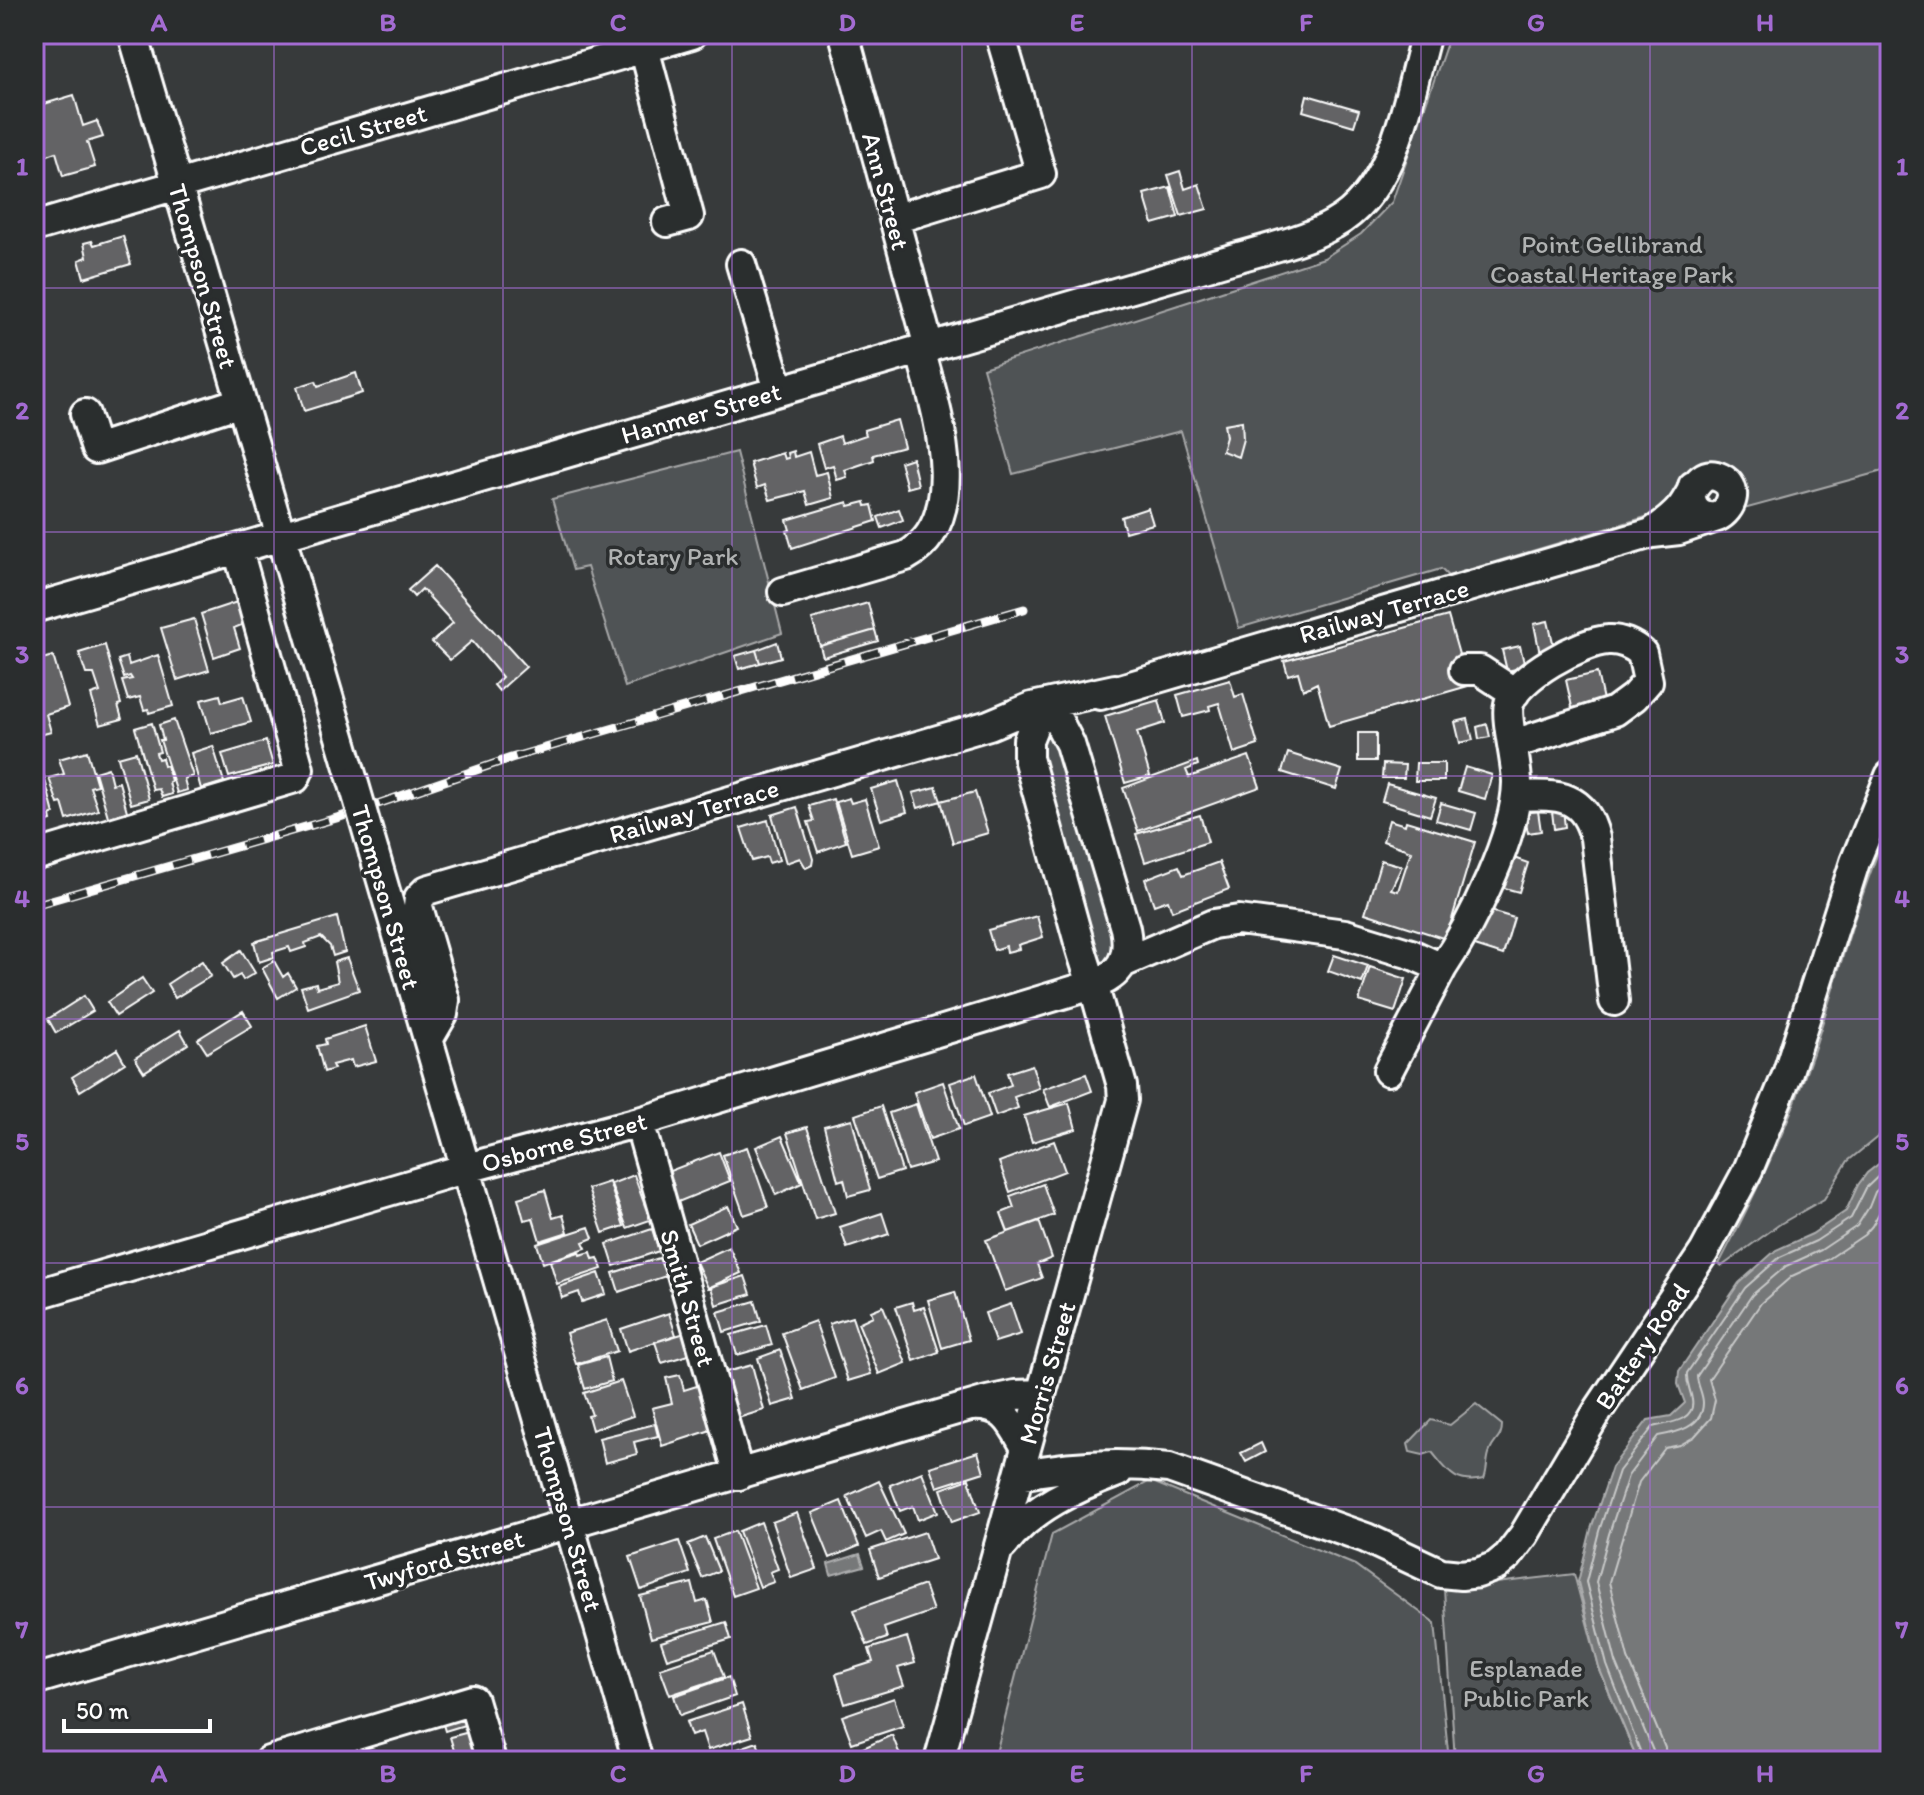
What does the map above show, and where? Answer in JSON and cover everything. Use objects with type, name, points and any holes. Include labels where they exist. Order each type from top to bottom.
[{"type":"street","name":"Thompson Street","points":[[133,34],[638,1761]]},
{"type":"street","name":"Cecil Street","points":[[34,227],[692,34]]},
{"type":"street","name":"Ann Street","points":[[783,592],[906,556],[922,545],[931,531],[943,494],[945,459],[925,348],[844,34]]},
{"type":"street","points":[[894,219],[1041,174],[1000,34]]},
{"type":"street","name":"Hanmer Street","points":[[34,608],[1318,232],[1335,224],[1362,203],[1378,180],[1393,147],[1426,34]]},
{"type":"street","points":[[644,48],[689,216],[667,222]]},
{"type":"street","points":[[741,264],[779,390]]},
{"type":"street","points":[[85,414],[96,449],[240,402]]},
{"type":"street","name":"Railway Terrace","points":[[429,1038],[443,1014],[445,1000],[418,907],[419,898],[427,890],[989,725],[1042,705],[1115,689],[1652,533],[1679,530],[1726,512],[1732,502],[1732,491],[1717,476],[1706,476],[1693,486],[1677,512],[1652,533]]},
{"type":"street","points":[[34,856],[295,778],[299,769],[238,550]]},
{"type":"street","points":[[1388,1071],[1457,945],[1500,857],[1516,796],[1514,744],[1508,709],[1515,693],[1543,666],[1603,640],[1619,641],[1637,649],[1644,658],[1648,681],[1615,711],[1514,744]]},
{"type":"street","points":[[1464,670],[1480,670],[1515,693]]},
{"type":"street","name":"Railway Terrace","points":[[1070,744],[1064,720],[1066,709],[1115,689]]},
{"type":"street","points":[[1042,705],[1056,717],[1070,744],[1125,928],[1128,943],[1125,962]]},
{"type":"street","name":"Morris Street","points":[[939,1761],[1123,1100],[1122,1086],[1030,772],[1028,740],[1042,705]]},
{"type":"street","name":"Battery Road","points":[[1020,1468],[1057,1492],[1079,1477],[1158,1466],[1188,1473],[1366,1538],[1441,1573],[1474,1574],[1496,1566],[1524,1535],[1599,1409],[1704,1252],[1748,1170],[1787,1075],[1855,862],[1890,776]]},
{"type":"street","points":[[1516,796],[1563,797],[1580,807],[1590,819],[1596,846],[1614,1001]]},
{"type":"street","points":[[1092,985],[1110,978],[1125,962],[1204,927],[1232,920],[1345,934],[1411,954],[1442,968]]},
{"type":"street","name":"Osborne Street","points":[[34,1295],[467,1168],[639,1122],[1092,985]]},
{"type":"street","name":"Smith Street","points":[[639,1122],[739,1475]]},
{"type":"street","name":"Twyford Street","points":[[34,1680],[969,1406],[1006,1397],[1037,1407]]},
{"type":"street","points":[[969,1406],[988,1406],[1002,1412],[1020,1468]]},
{"type":"street","points":[[1037,1407],[1037,1440],[1047,1454],[1079,1477]]},
{"type":"street","name":"Battery Road","points":[[997,1553],[1028,1518],[1079,1477]]},
{"type":"street","points":[[269,1761],[473,1700],[491,1761]]},
{"type":"green space","name":"Point Gellibrand Coastal Heritage Park","points":[[1450,34],[1890,34],[1890,469],[1744,509],[1745,490],[1700,465],[1686,476],[1666,504],[1649,516],[1448,576],[1441,569],[1239,628],[1181,431],[1013,474],[983,368],[1324,258],[1361,234],[1392,202]]},
{"type":"green space","name":"Rotary Park","points":[[736,452],[782,633],[625,687],[587,567],[573,570],[552,499]]},
{"type":"green space","points":[[1046,736],[1055,739],[1120,948],[1101,971],[1038,757]]},
{"type":"green space","points":[[1890,823],[1890,1121],[1886,1130],[1848,1161],[1824,1199],[1780,1224],[1722,1266],[1719,1264],[1793,1107],[1858,908]]},
{"type":"green space","points":[[1476,1404],[1502,1425],[1500,1436],[1489,1454],[1484,1479],[1459,1479],[1432,1452],[1423,1455],[1410,1452],[1408,1444],[1431,1420],[1450,1425]]},
{"type":"green space","points":[[1150,1481],[1355,1565],[1435,1623],[1449,1761],[994,1761],[1052,1534]]},
{"type":"green space","name":"Esplanade Public Park","points":[[1574,1574],[1599,1668],[1638,1761],[1455,1761],[1444,1589]]},
{"type":"water","points":[[1890,1155],[1890,1761],[1638,1761],[1599,1668],[1578,1582],[1591,1529],[1612,1467],[1648,1420],[1671,1416],[1685,1403],[1678,1384],[1679,1371],[1739,1283],[1776,1250],[1812,1234],[1846,1211],[1867,1173]]},
{"type":"water","points":[[860,1554],[864,1566],[831,1575],[828,1564]]},
{"type":"building","points":[[74,95],[83,126],[97,121],[103,137],[87,142],[95,167],[63,176],[56,152],[37,159],[44,181],[34,184],[34,107]]},
{"type":"building","points":[[1307,95],[1359,110],[1354,126],[1303,111]]},
{"type":"building","points":[[1180,171],[1185,189],[1199,184],[1207,209],[1181,216],[1168,175]]},
{"type":"building","points":[[1170,187],[1178,217],[1153,224],[1144,194]]},
{"type":"building","points":[[123,236],[131,264],[84,278],[79,260],[87,257],[84,243],[92,241],[94,245]]},
{"type":"building","points":[[356,373],[362,393],[304,411],[297,387],[316,381],[318,386]]},
{"type":"building","points":[[897,420],[904,447],[873,455],[874,460],[845,470],[847,477],[837,480],[833,465],[824,468],[817,444],[840,436],[842,443],[866,435],[864,430]]},
{"type":"building","points":[[1242,421],[1243,439],[1238,457],[1222,451],[1226,437],[1224,424]]},
{"type":"building","points":[[793,451],[794,457],[809,452],[815,475],[827,472],[833,498],[809,505],[805,491],[770,500],[765,485],[757,488],[750,463],[782,453],[784,459],[788,458],[787,453]]},
{"type":"building","points":[[912,458],[918,485],[907,488],[900,462]]},
{"type":"building","points":[[848,502],[849,506],[865,502],[866,506],[872,505],[876,521],[792,548],[787,520]]},
{"type":"building","points":[[1148,508],[1153,524],[1125,532],[1121,517]]},
{"type":"building","points":[[899,509],[903,520],[882,528],[878,517]]},
{"type":"building","points":[[435,566],[526,667],[499,691],[494,685],[502,677],[472,641],[450,660],[432,642],[453,623],[422,589],[414,597],[408,590]]},
{"type":"building","points":[[237,602],[244,624],[234,628],[240,648],[214,657],[201,614]]},
{"type":"building","points":[[868,603],[875,630],[820,646],[812,619]]},
{"type":"building","points":[[1448,616],[1468,686],[1329,726],[1317,683],[1303,690],[1298,672],[1288,675],[1284,661]]},
{"type":"building","points":[[194,619],[209,670],[177,680],[161,628]]},
{"type":"building","points":[[1548,621],[1555,651],[1540,654],[1534,624]]},
{"type":"building","points":[[875,630],[878,641],[823,657],[820,646]]},
{"type":"building","points":[[777,642],[781,657],[760,663],[756,650]]},
{"type":"building","points":[[105,645],[122,719],[100,725],[91,695],[100,692],[94,674],[86,674],[79,653]]},
{"type":"building","points":[[1520,646],[1525,667],[1507,671],[1502,650]]},
{"type":"building","points":[[756,650],[760,663],[739,669],[735,656]]},
{"type":"building","points":[[158,655],[173,706],[149,713],[148,709],[144,710],[140,697],[128,700],[122,681],[132,679],[130,676],[124,678],[118,660],[127,657],[129,665]]},
{"type":"building","points":[[53,656],[68,707],[46,714],[51,732],[36,736],[35,661]]},
{"type":"building","points":[[1597,673],[1605,709],[1574,716],[1566,680]]},
{"type":"building","points":[[1230,680],[1235,697],[1243,694],[1258,745],[1234,753],[1219,703],[1209,706],[1210,710],[1183,717],[1177,695]]},
{"type":"building","points":[[220,695],[222,702],[243,696],[251,722],[211,733],[201,700]]},
{"type":"building","points":[[1159,700],[1165,723],[1137,732],[1150,776],[1125,783],[1105,716]]},
{"type":"building","points":[[1468,719],[1473,740],[1460,743],[1455,722]]},
{"type":"building","points":[[174,720],[193,776],[184,779],[187,790],[177,793],[160,740],[163,740],[159,725]]},
{"type":"building","points":[[152,723],[160,752],[156,753],[158,759],[162,758],[164,766],[167,765],[171,781],[172,794],[162,797],[159,789],[153,790],[135,728]]},
{"type":"building","points":[[1487,724],[1490,737],[1479,739],[1477,727]]},
{"type":"building","points":[[1358,733],[1376,733],[1376,761],[1358,761]]},
{"type":"building","points":[[266,741],[273,765],[229,777],[222,754]]},
{"type":"building","points":[[213,746],[224,782],[201,789],[191,753]]},
{"type":"building","points":[[87,751],[97,785],[90,787],[98,810],[67,820],[49,778],[64,774],[59,759]]},
{"type":"building","points":[[136,752],[149,799],[131,804],[118,757]]},
{"type":"building","points":[[1288,753],[1342,770],[1336,789],[1282,772]]},
{"type":"building","points":[[1249,756],[1260,787],[1138,831],[1123,788],[1197,761],[1198,765],[1186,770],[1189,777]]},
{"type":"building","points":[[1416,763],[1444,763],[1444,781],[1415,781]]},
{"type":"building","points":[[1383,764],[1405,765],[1404,778],[1382,778]]},
{"type":"building","points":[[1465,767],[1492,775],[1485,799],[1458,791]]},
{"type":"building","points":[[108,768],[112,784],[119,782],[128,815],[109,820],[95,772]]},
{"type":"building","points":[[44,776],[54,814],[50,816],[51,821],[38,825],[34,820],[34,779]]},
{"type":"building","points":[[898,781],[907,812],[881,820],[871,789]]},
{"type":"building","points":[[1387,784],[1436,798],[1430,816],[1382,801]]},
{"type":"building","points":[[936,787],[941,801],[918,808],[913,793]]},
{"type":"building","points":[[975,792],[988,833],[953,843],[941,801]]},
{"type":"building","points":[[849,798],[851,803],[865,799],[879,846],[852,854],[836,802]]},
{"type":"building","points":[[833,799],[846,842],[818,852],[808,822],[814,821],[809,806]]},
{"type":"building","points":[[1441,803],[1476,813],[1471,830],[1436,820]]},
{"type":"building","points":[[797,807],[813,859],[812,865],[806,868],[800,858],[786,863],[772,815]]},
{"type":"building","points":[[1563,809],[1565,827],[1554,829],[1552,811]]},
{"type":"building","points":[[1538,811],[1541,831],[1528,833],[1524,813]]},
{"type":"building","points":[[1200,815],[1208,842],[1145,862],[1136,834]]},
{"type":"building","points":[[768,820],[779,860],[769,863],[767,857],[752,861],[741,828]]},
{"type":"building","points":[[1389,820],[1405,825],[1406,821],[1475,842],[1446,939],[1365,913],[1381,860],[1402,866],[1391,889],[1398,891],[1411,851],[1383,841]]},
{"type":"building","points":[[1511,857],[1528,863],[1519,892],[1501,887]]},
{"type":"building","points":[[1219,862],[1229,889],[1172,911],[1168,900],[1154,905],[1145,879],[1179,866],[1183,875]]},
{"type":"building","points":[[1487,910],[1514,918],[1503,955],[1475,946]]},
{"type":"building","points":[[1037,916],[1043,937],[1018,945],[1019,949],[1007,952],[1006,946],[994,950],[988,930]]},
{"type":"building","points":[[337,917],[345,952],[333,956],[330,946],[321,937],[291,952],[289,947],[273,952],[274,957],[259,962],[254,942]]},
{"type":"building","points":[[241,950],[255,973],[243,980],[240,975],[233,979],[223,963]]},
{"type":"building","points":[[1334,955],[1368,966],[1362,983],[1328,971]]},
{"type":"building","points":[[347,958],[359,990],[308,1008],[301,987],[316,983],[317,988],[338,982],[334,962]]},
{"type":"building","points":[[202,961],[211,976],[175,998],[167,984]]},
{"type":"building","points":[[274,961],[283,977],[288,973],[296,987],[278,998],[262,968]]},
{"type":"building","points":[[1370,967],[1406,979],[1395,1012],[1359,1001]]},
{"type":"building","points":[[142,978],[152,993],[116,1016],[107,1002]]},
{"type":"building","points":[[84,996],[93,1011],[56,1033],[48,1019]]},
{"type":"building","points":[[243,1011],[252,1026],[207,1053],[198,1039]]},
{"type":"building","points":[[365,1026],[376,1061],[353,1067],[351,1060],[332,1065],[334,1069],[324,1072],[317,1046],[326,1044],[325,1039]]},
{"type":"building","points":[[180,1030],[188,1044],[144,1072],[135,1058]]},
{"type":"building","points":[[117,1049],[125,1063],[80,1091],[72,1077]]},
{"type":"building","points":[[1032,1065],[1039,1088],[1014,1097],[1018,1108],[996,1116],[988,1093],[1011,1085],[1007,1073]]},
{"type":"building","points":[[976,1074],[990,1117],[964,1126],[950,1083]]},
{"type":"building","points":[[1086,1074],[1092,1091],[1050,1107],[1043,1089]]},
{"type":"building","points":[[943,1082],[959,1129],[930,1139],[914,1092]]},
{"type":"building","points":[[1069,1103],[1076,1129],[1032,1142],[1024,1116]]},
{"type":"building","points":[[916,1104],[935,1162],[907,1170],[889,1113]]},
{"type":"building","points":[[881,1106],[902,1171],[877,1179],[855,1115]]},
{"type":"building","points":[[852,1119],[870,1190],[848,1196],[844,1179],[838,1181],[824,1126]]},
{"type":"building","points":[[807,1127],[835,1213],[815,1219],[787,1133]]},
{"type":"building","points":[[782,1136],[802,1183],[776,1195],[756,1147]]},
{"type":"building","points":[[1054,1141],[1065,1171],[1010,1192],[999,1162]]},
{"type":"building","points":[[747,1147],[768,1207],[744,1215],[723,1155]]},
{"type":"building","points":[[719,1152],[730,1181],[678,1202],[667,1172]]},
{"type":"building","points":[[634,1175],[650,1220],[627,1228],[611,1184]]},
{"type":"building","points":[[609,1182],[624,1226],[603,1233],[588,1189]]},
{"type":"building","points":[[1043,1184],[1054,1215],[1008,1232],[1001,1213],[1014,1208],[1010,1196]]},
{"type":"building","points":[[545,1190],[553,1218],[563,1215],[568,1232],[540,1241],[533,1218],[524,1220],[518,1198]]},
{"type":"building","points":[[728,1206],[737,1226],[697,1244],[688,1224]]},
{"type":"building","points":[[882,1213],[889,1234],[847,1248],[840,1227]]},
{"type":"building","points":[[1039,1221],[1052,1258],[1037,1264],[1042,1278],[1005,1291],[986,1240]]},
{"type":"building","points":[[589,1227],[593,1238],[583,1242],[586,1248],[543,1263],[537,1244]]},
{"type":"building","points":[[652,1229],[659,1251],[614,1266],[607,1244]]},
{"type":"building","points":[[729,1247],[741,1273],[708,1288],[696,1262]]},
{"type":"building","points":[[579,1252],[580,1255],[591,1252],[593,1259],[598,1258],[602,1269],[557,1284],[550,1261]]},
{"type":"building","points":[[659,1258],[666,1276],[619,1292],[613,1273]]},
{"type":"building","points":[[599,1273],[606,1294],[582,1302],[579,1292],[562,1298],[559,1287]]},
{"type":"building","points":[[745,1276],[751,1294],[716,1305],[711,1287]]},
{"type":"building","points":[[955,1292],[969,1340],[942,1348],[928,1300]]},
{"type":"building","points":[[755,1301],[761,1321],[724,1332],[718,1312]]},
{"type":"building","points":[[912,1302],[914,1310],[924,1307],[939,1352],[914,1361],[896,1307]]},
{"type":"building","points":[[1011,1304],[1021,1334],[995,1342],[985,1313]]},
{"type":"building","points":[[883,1306],[906,1363],[879,1374],[858,1323],[873,1316],[871,1311]]},
{"type":"building","points":[[669,1313],[676,1335],[628,1351],[621,1329]]},
{"type":"building","points":[[852,1317],[871,1374],[848,1381],[829,1324]]},
{"type":"building","points":[[607,1320],[617,1351],[576,1364],[566,1333]]},
{"type":"building","points":[[815,1321],[835,1378],[803,1390],[782,1333]]},
{"type":"building","points":[[766,1325],[772,1345],[737,1355],[731,1335]]},
{"type":"building","points":[[685,1333],[691,1354],[662,1363],[655,1342]]},
{"type":"building","points":[[780,1350],[796,1399],[772,1406],[758,1358]]},
{"type":"building","points":[[606,1357],[612,1381],[585,1389],[578,1365]]},
{"type":"building","points":[[752,1365],[764,1410],[738,1418],[726,1372]]},
{"type":"building","points":[[680,1375],[684,1390],[700,1385],[711,1430],[662,1446],[652,1408],[672,1403],[666,1378]]},
{"type":"building","points":[[621,1381],[633,1416],[592,1430],[588,1416],[592,1415],[584,1393]]},
{"type":"building","points":[[655,1424],[658,1436],[634,1442],[637,1454],[605,1463],[599,1438]]},
{"type":"building","points":[[1261,1443],[1265,1452],[1246,1462],[1241,1453]]},
{"type":"building","points":[[978,1452],[984,1472],[937,1487],[930,1467]]},
{"type":"building","points":[[922,1472],[938,1512],[918,1520],[913,1506],[900,1511],[890,1485]]},
{"type":"building","points":[[969,1479],[980,1512],[952,1522],[941,1489]]},
{"type":"building","points":[[879,1481],[904,1534],[886,1542],[881,1531],[866,1538],[847,1496]]},
{"type":"building","points":[[841,1501],[859,1546],[830,1558],[812,1513]]},
{"type":"building","points":[[797,1513],[817,1569],[791,1578],[772,1522]]},
{"type":"building","points":[[761,1522],[778,1569],[770,1572],[774,1582],[760,1587],[739,1531]]},
{"type":"building","points":[[735,1531],[756,1588],[733,1596],[713,1539]]},
{"type":"building","points":[[925,1532],[934,1559],[879,1577],[870,1550]]},
{"type":"building","points":[[705,1537],[719,1571],[702,1578],[688,1544]]},
{"type":"building","points":[[679,1541],[690,1573],[641,1590],[630,1557]]},
{"type":"building","points":[[692,1583],[697,1603],[707,1600],[713,1622],[651,1638],[640,1596]]},
{"type":"building","points":[[924,1585],[933,1611],[884,1628],[887,1638],[867,1645],[854,1610]]},
{"type":"building","points":[[726,1622],[731,1639],[667,1659],[661,1642]]},
{"type":"building","points":[[907,1637],[915,1663],[898,1668],[904,1686],[845,1704],[836,1674],[873,1662],[869,1649]]},
{"type":"building","points":[[714,1650],[724,1677],[670,1695],[660,1668]]},
{"type":"building","points":[[729,1677],[735,1696],[680,1715],[674,1696]]},
{"type":"building","points":[[894,1698],[903,1726],[852,1743],[842,1716]]},
{"type":"building","points":[[742,1704],[752,1736],[708,1750],[702,1732],[691,1736],[686,1722]]},
{"type":"building","points":[[467,1707],[471,1723],[445,1731],[440,1715]]},
{"type":"building","points":[[477,1730],[486,1761],[457,1761],[450,1737]]},
{"type":"building","points":[[892,1735],[900,1755],[886,1761],[834,1761]]},
{"type":"building","points":[[757,1742],[764,1761],[704,1761]]},
{"type":"building","points":[[445,1752],[448,1761],[421,1761]]},
{"type":"railway","points":[[34,905],[340,817],[511,758],[1024,609]]}]
